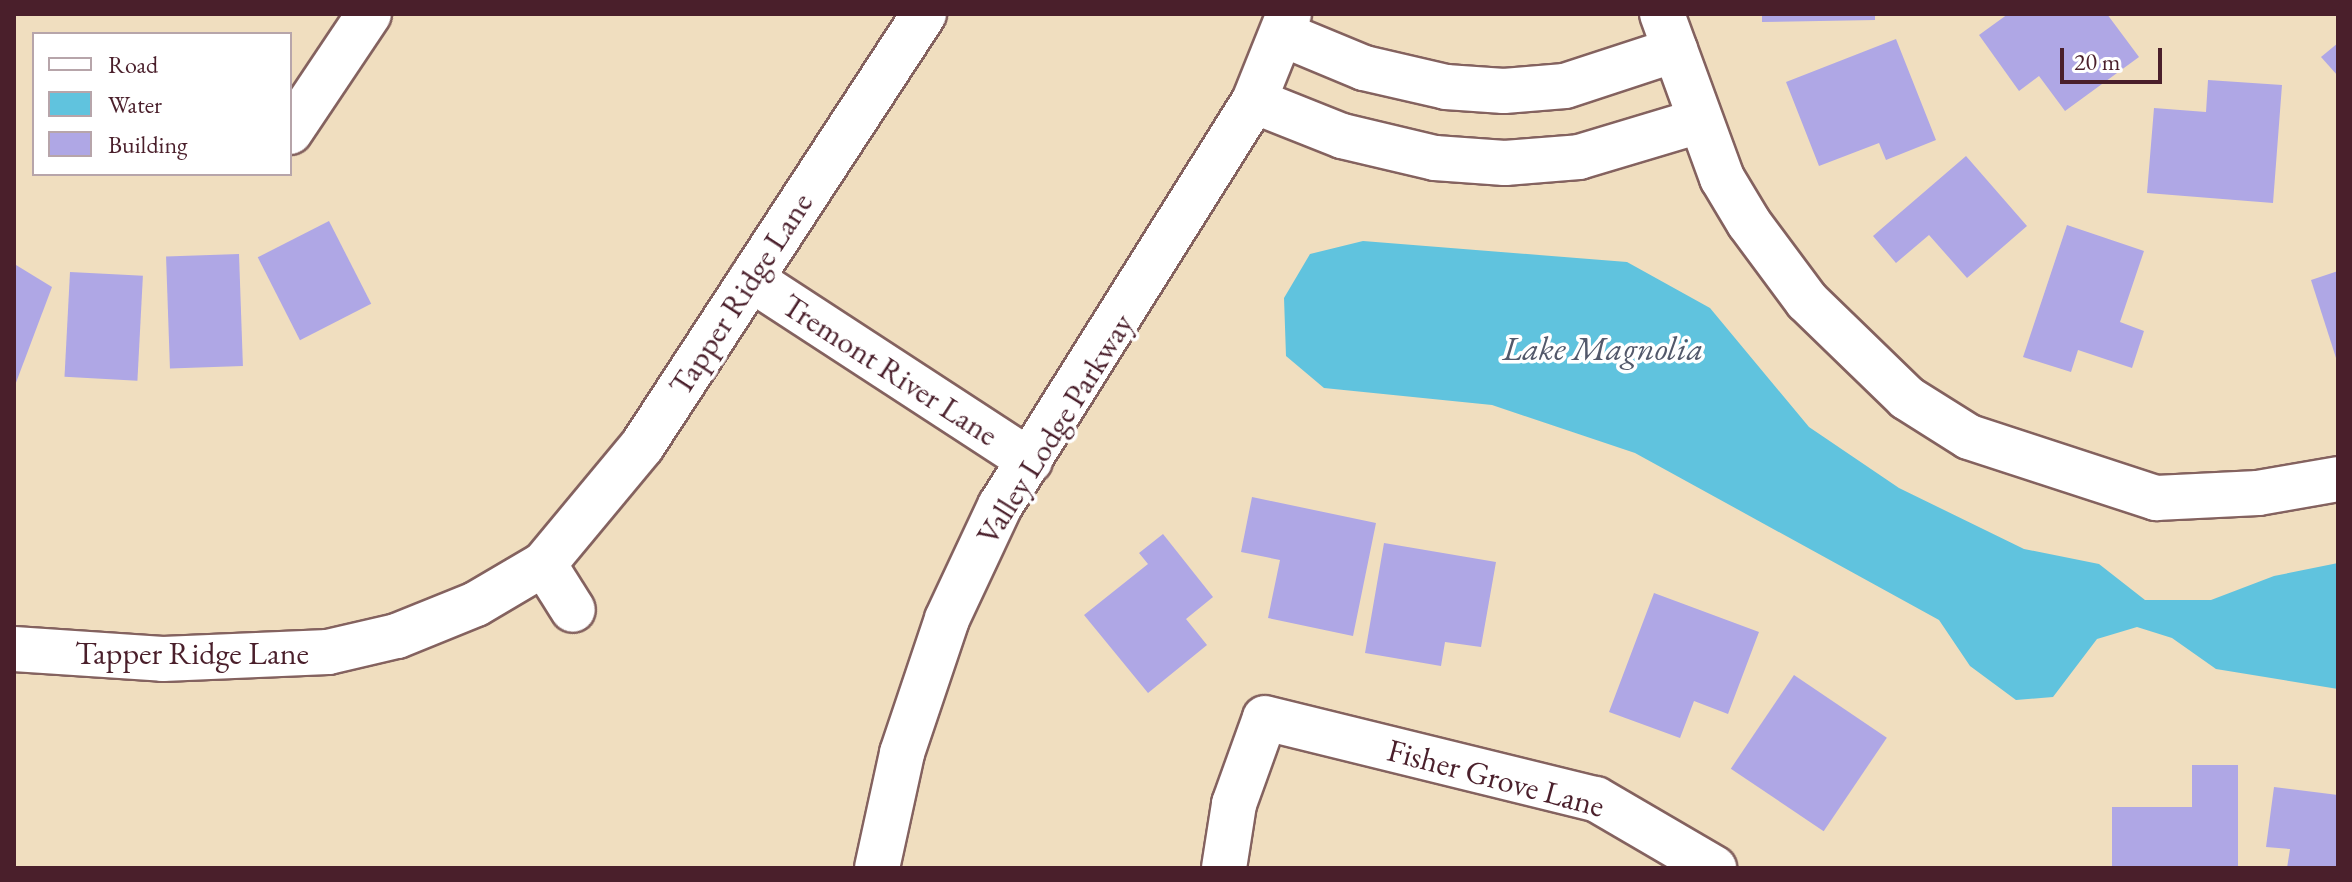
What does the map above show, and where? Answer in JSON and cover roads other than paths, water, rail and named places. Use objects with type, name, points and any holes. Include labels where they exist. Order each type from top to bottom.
[{"type":"street","points":[[292,129],[369,14]]},
{"type":"street","name":"Tapper Ridge Lane","points":[[14,649],[163,659],[328,652],[397,636],[476,604],[544,564],[642,446],[924,14]]},
{"type":"street","points":[[1286,24],[1364,68],[1446,87],[1504,91],[1565,86],[1668,32],[1722,178],[1807,301],[1907,398],[1969,437],[2156,498],[2258,493],[2338,479]]},
{"type":"street","name":"Valley Lodge Parkway","points":[[877,868],[902,753],[947,619],[1030,461],[1254,101],[1286,24]]},
{"type":"street","points":[[1254,101],[1342,136],[1435,158],[1505,163],[1579,157],[1699,121]]},
{"type":"street","name":"Tremont River Lane","points":[[751,279],[1030,461]]},
{"type":"street","points":[[544,564],[573,610]]},
{"type":"street","name":"Fisher Grove Lane","points":[[1224,868],[1234,804],[1265,718],[1596,799],[1714,868]]},
{"type":"water","name":"Lake Magnolia","points":[[1363,241],[1627,262],[1710,308],[1809,427],[1899,488],[2024,549],[2099,564],[2145,600],[2211,600],[2274,576],[2338,563],[2338,689],[2216,669],[2172,638],[2137,627],[2097,639],[2053,697],[2016,700],[1970,666],[1939,620],[1635,453],[1492,405],[1324,388],[1286,356],[1284,298],[1310,254]]}]
